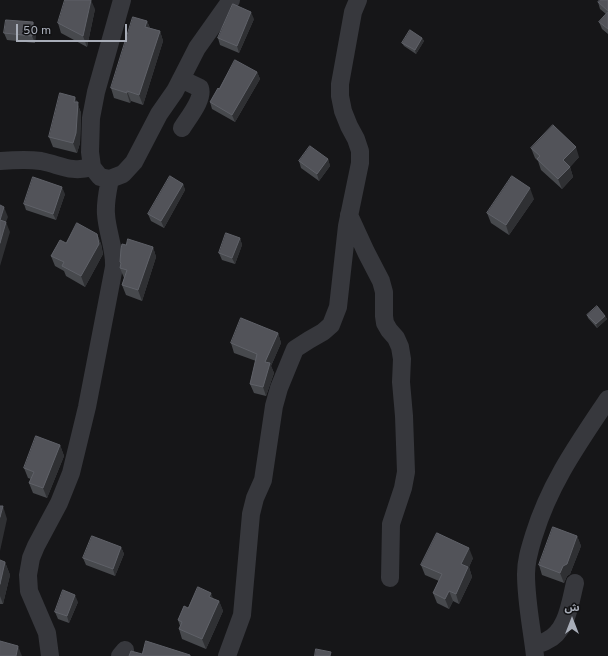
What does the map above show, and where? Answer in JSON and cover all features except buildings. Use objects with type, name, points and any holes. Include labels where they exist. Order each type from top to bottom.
[{"type":"street","points":[[122,0],[96,92],[92,112],[90,137],[92,167],[100,177],[110,179],[123,174],[134,162],[198,48],[230,1]]},
{"type":"street","points":[[227,656],[242,615],[251,514],[255,498],[263,480],[276,400],[295,349],[323,332],[331,325],[335,316],[342,275],[343,249],[360,163],[360,151],[356,139],[348,126],[342,111],[340,96],[340,84],[351,30],[353,12],[358,0]]},
{"type":"street","points":[[181,80],[200,88],[201,92],[199,101],[182,128]]},
{"type":"street","points":[[0,161],[39,161],[74,170],[92,167]]},
{"type":"street","points":[[50,656],[47,634],[29,591],[28,575],[31,558],[36,546],[59,503],[71,473],[86,407],[114,267],[114,252],[106,213],[110,179]]},
{"type":"street","points":[[349,214],[381,282],[384,292],[385,323],[396,338],[400,347],[402,359],[401,382],[406,472],[391,524],[390,578]]},
{"type":"street","points":[[575,583],[565,618],[558,632],[535,650],[528,606],[526,573],[530,549],[544,504],[554,484],[574,449],[608,399]]}]
